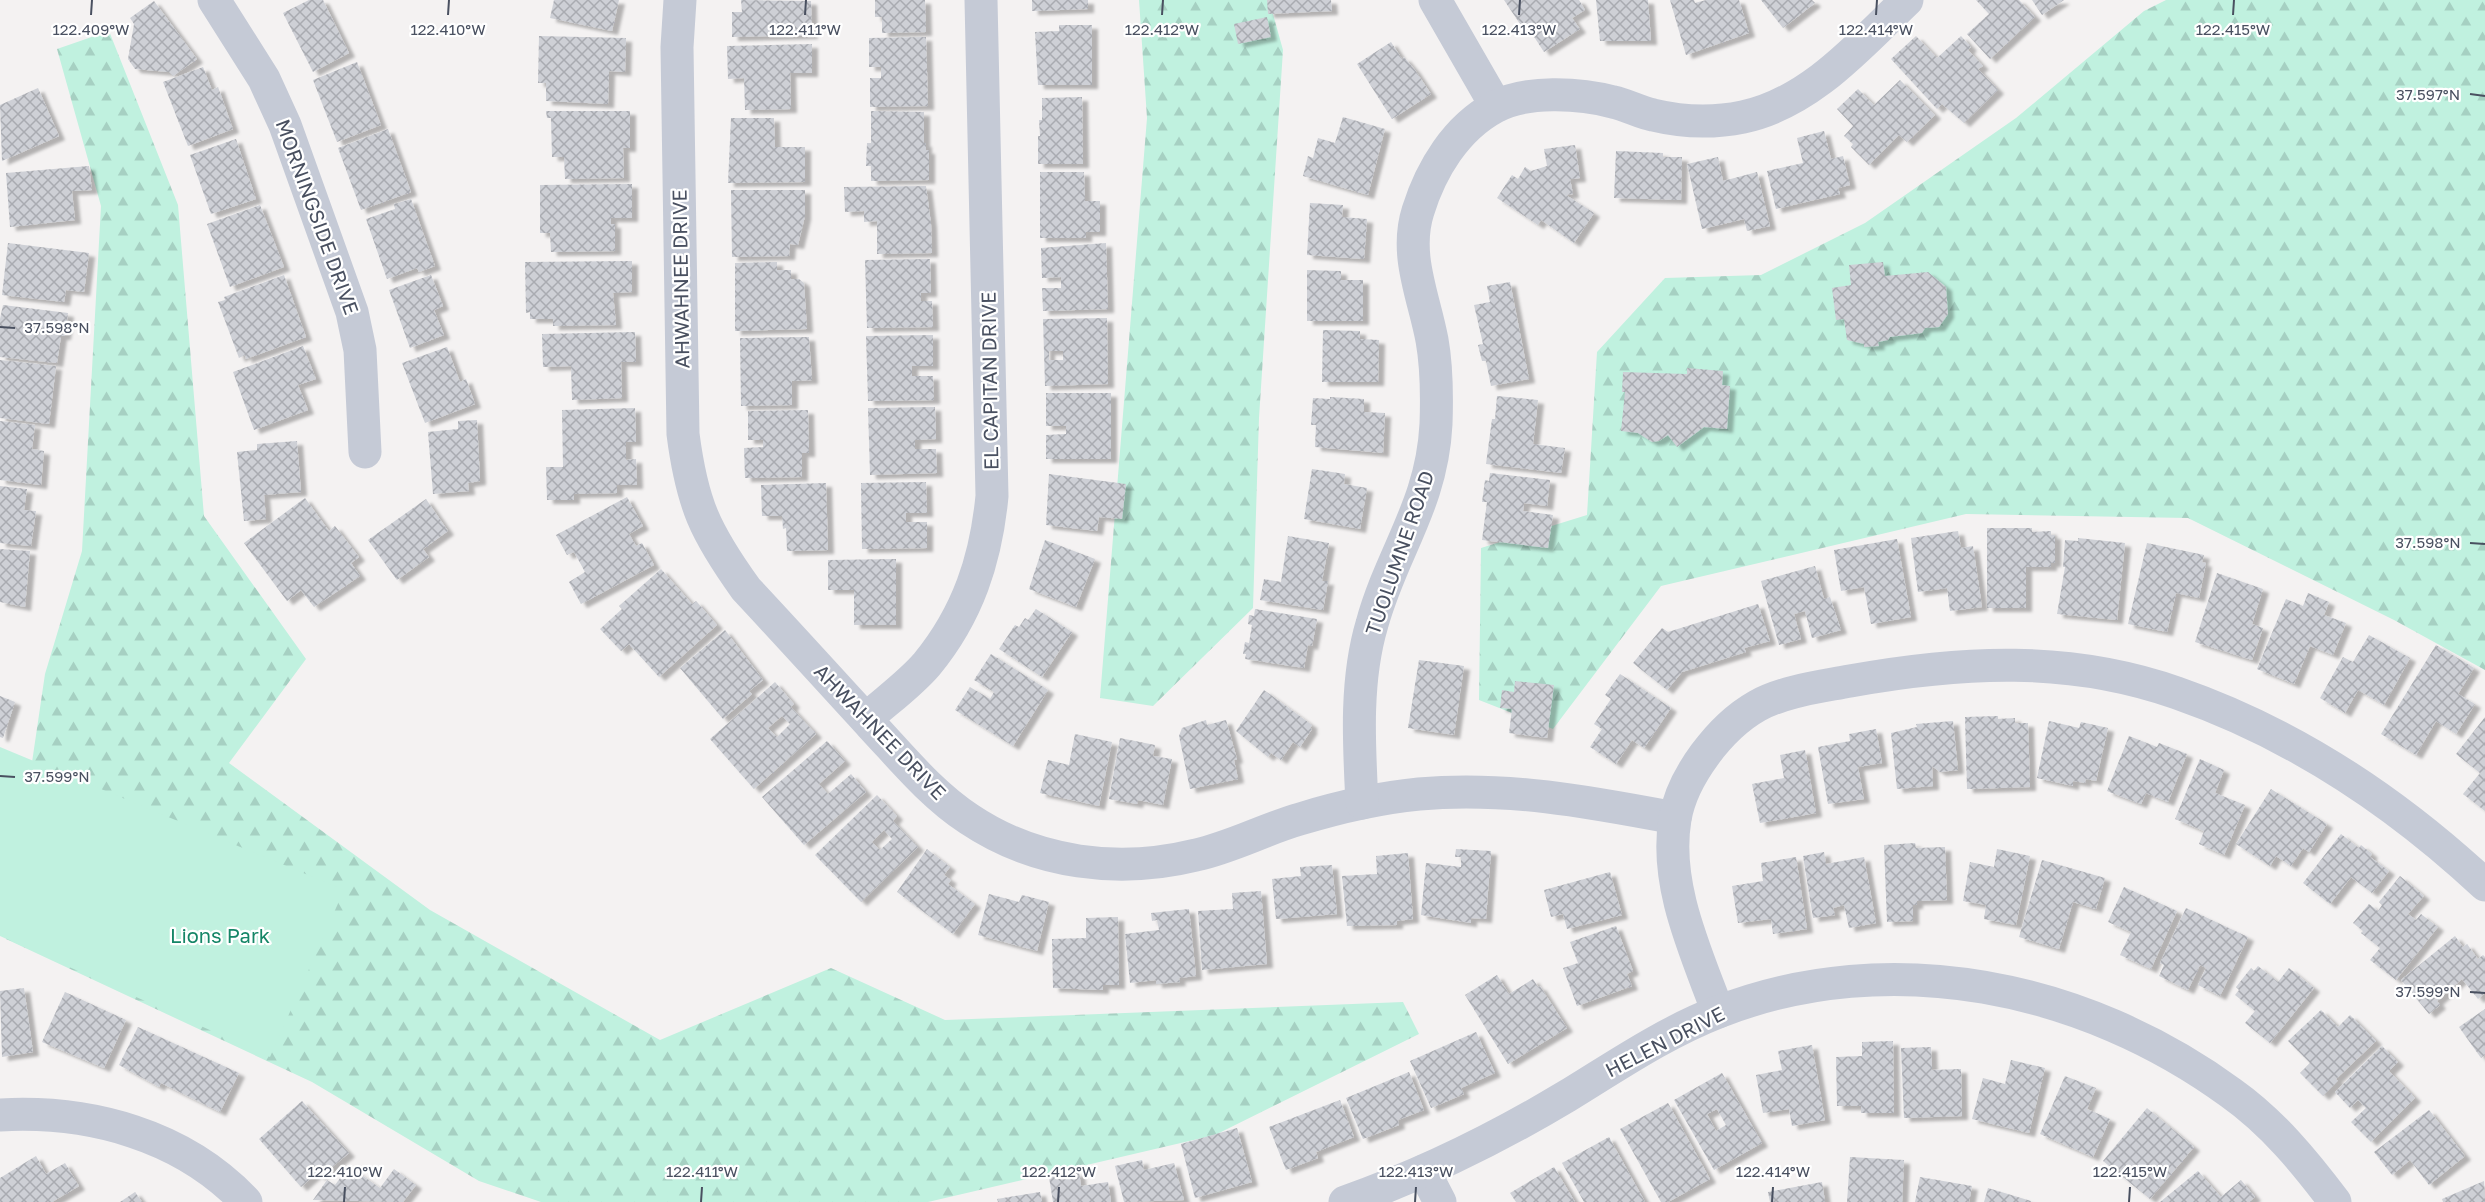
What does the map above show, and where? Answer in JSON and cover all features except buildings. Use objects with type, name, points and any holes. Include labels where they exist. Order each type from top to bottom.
[{"type":"street","name":"MORNINGSIDE DRIVE","points":[[214,0],[264,79],[281,116],[352,312],[360,350],[364,452]]},
{"type":"street","name":"AHWAHNEE DRIVE","points":[[680,0],[677,47],[683,422],[689,476],[699,513],[720,553],[746,589],[932,792],[969,819],[1010,842],[1061,858],[1108,865],[1154,864],[1198,855],[1300,819],[1362,803],[1417,794],[1474,790],[1531,794],[1675,818]]},
{"type":"street","name":"EL CAPITAN DRIVE","points":[[866,719],[926,665],[954,627],[976,580],[988,538],[992,496],[981,0]]},
{"type":"street","points":[[1435,0],[1496,106]]},
{"type":"street","name":"TUOLUMNE ROAD","points":[[1362,803],[1359,718],[1371,626],[1385,583],[1404,545],[1430,475],[1436,426],[1437,380],[1431,339],[1413,255],[1417,213],[1432,173],[1460,132],[1496,106],[1532,96],[1572,95],[1612,101],[1653,115],[1699,122],[1744,117],[1789,99],[1829,73],[1907,0]]},
{"type":"street","points":[[1718,1012],[1678,896],[1673,857],[1675,818],[1692,773],[1719,735],[1757,706],[1800,691],[1894,673],[1952,666],[2062,666],[2122,676],[2178,693],[2298,748],[2359,784],[2413,822],[2485,885]]},
{"type":"street","name":"HELEN DRIVE","points":[[1345,1202],[1424,1171],[1545,1108],[1645,1048],[1718,1012],[1783,992],[1854,982],[1924,979],[1995,987],[2057,1003],[2121,1027],[2178,1058],[2233,1094],[2276,1132],[2335,1202]]},
{"type":"street","points":[[0,1115],[37,1113],[91,1119],[147,1136],[195,1161],[246,1202]]},
{"type":"street","points":[[1424,1171],[1440,1202]]},
{"type":"green space","points":[[1139,0],[1269,0],[1283,50],[1259,418],[1253,608],[1153,706],[1100,698],[1147,118]]},
{"type":"green space","points":[[2166,0],[2485,0],[2485,670],[2394,620],[2188,518],[1966,514],[1661,586],[1553,729],[1479,700],[1481,548],[1587,515],[1597,352],[1665,278],[1761,275],[1865,223],[2016,118],[2144,11]]},
{"type":"green space","points":[[109,31],[178,205],[204,516],[306,659],[229,763],[430,910],[660,1040],[831,968],[945,1020],[1403,1002],[1419,1034],[1215,1135],[928,1202],[541,1202],[479,1181],[312,1082],[6,939],[45,674],[82,551],[101,206],[57,49]]},
{"type":"green space","name":"Lions Park","points":[[0,747],[344,890],[270,1057],[0,936]]}]
